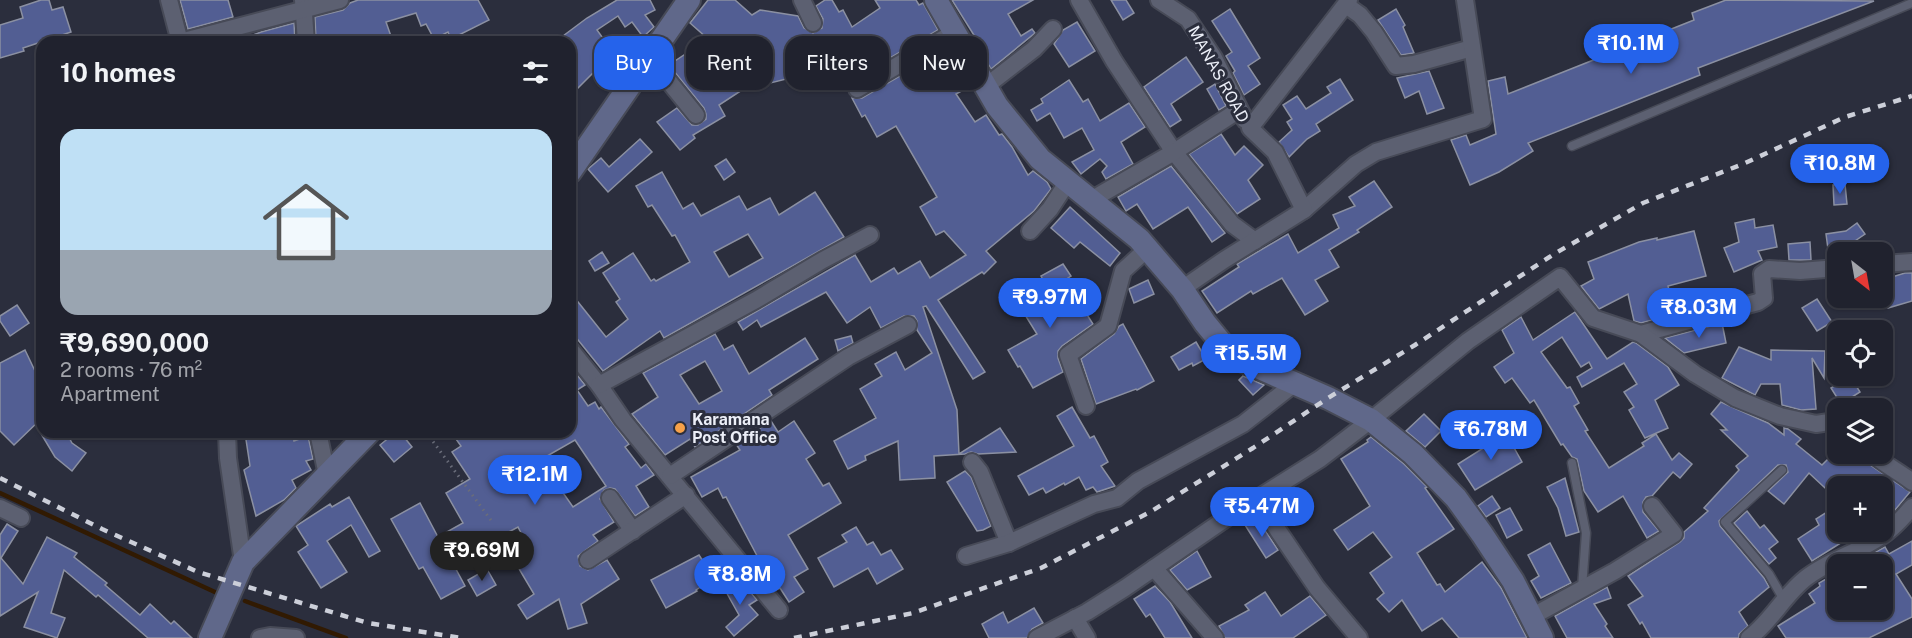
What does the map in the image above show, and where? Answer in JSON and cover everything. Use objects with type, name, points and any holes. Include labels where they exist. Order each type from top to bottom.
[{"type":"street","points":[[169,0],[178,36]]},
{"type":"street","points":[[199,36],[303,4],[340,0]]},
{"type":"street","points":[[664,36],[689,0]]},
{"type":"street","points":[[802,0],[813,23]]},
{"type":"street","points":[[936,0],[957,36]]},
{"type":"street","points":[[1079,0],[1114,61],[1174,152],[1232,224],[1255,241]]},
{"type":"street","name":"MANAS ROAD","points":[[1159,0],[1188,19],[1214,58],[1250,128],[1275,152],[1304,210]]},
{"type":"street","points":[[1182,289],[1304,210],[1356,164],[1376,152],[1483,119],[1465,0]]},
{"type":"street","points":[[1250,128],[1347,2],[1374,32],[1396,66],[1414,64],[1472,48]]},
{"type":"street","points":[[303,4],[306,36]]},
{"type":"street","points":[[987,85],[1034,49],[1053,29]]},
{"type":"street","points":[[889,70],[955,32]]},
{"type":"street","points":[[674,88],[696,115]]},
{"type":"street","points":[[576,163],[626,90]]},
{"type":"street","points":[[987,90],[1040,159],[1139,239],[1182,289],[1205,323],[1232,356],[1371,420],[1413,454],[1456,498],[1513,580],[1542,638]]},
{"type":"street","points":[[1091,200],[1174,152],[1239,110]]},
{"type":"street","points":[[1030,231],[1050,209],[1068,183]]},
{"type":"street","points":[[599,385],[870,235]]},
{"type":"street","points":[[1086,406],[1068,355],[1108,326],[1123,271],[1147,249]]},
{"type":"street","points":[[1893,263],[1912,262]]},
{"type":"street","points":[[1641,334],[1758,302],[1764,298],[1762,274],[1769,269],[1800,271],[1827,269]]},
{"type":"street","points":[[1037,638],[1125,588],[1256,498],[1320,459],[1468,341],[1560,277],[1593,318],[1641,334],[1695,374],[1735,398],[1780,416],[1816,424],[1827,423]]},
{"type":"street","points":[[670,476],[848,357],[908,325]]},
{"type":"street","points":[[576,356],[599,385],[622,420],[779,610]]},
{"type":"street","points":[[966,556],[1009,543],[1094,504],[1117,498],[1138,481],[1243,424],[1294,384]]},
{"type":"street","points":[[227,438],[243,562]]},
{"type":"street","points":[[319,438],[327,475]]},
{"type":"street","points":[[210,638],[243,562],[363,438]]},
{"type":"street","points":[[972,462],[980,472],[1009,543]]},
{"type":"street","points":[[1884,464],[1912,482]]},
{"type":"street","points":[[588,560],[686,495]]},
{"type":"street","points":[[610,498],[633,531]]},
{"type":"street","points":[[1256,498],[1317,588],[1359,638]]},
{"type":"street","points":[[1531,616],[1582,589],[1674,534],[1652,506]]},
{"type":"street","points":[[1749,638],[1758,631],[1803,580],[1825,564],[1886,533],[1912,507]]},
{"type":"street","points":[[0,508],[21,518]]},
{"type":"street","points":[[1154,568],[1215,638]]},
{"type":"street","points":[[1075,618],[1087,638]]},
{"type":"street","points":[[260,638],[270,636],[296,638]]},
{"type":"lane","points":[[1572,146],[1912,3]]},
{"type":"lane","points":[[1572,463],[1586,533],[1582,589]]},
{"type":"lane","points":[[1782,470],[1725,522],[1769,574],[1784,600]]},
{"type":"path","points":[[430,438],[493,523]]},
{"type":"building","points":[[41,0],[49,0],[52,10],[63,7],[71,32],[59,36],[36,36],[36,44],[23,48],[24,51],[0,58],[0,25],[23,18],[20,7]]},
{"type":"building","points":[[180,0],[228,0],[233,17],[188,29]]},
{"type":"building","points":[[358,0],[478,0],[489,20],[457,36],[450,36],[448,32],[440,36],[432,36],[426,24],[421,26],[416,13],[386,22],[391,36],[316,36],[315,17],[343,10],[350,3]]},
{"type":"building","points":[[617,0],[650,0],[655,10],[645,15],[654,27],[644,36],[632,22],[625,27],[618,16],[597,30],[601,36],[594,36],[594,72],[576,90],[576,36],[563,36]]},
{"type":"building","points":[[708,0],[735,0],[752,15],[760,10],[798,16],[804,28],[813,33],[822,28],[823,19],[816,6],[825,0],[832,0],[839,12],[843,10],[852,27],[880,8],[875,0],[916,0],[919,5],[923,3],[938,30],[928,36],[901,36],[901,52],[889,58],[889,36],[785,36],[785,79],[773,82],[773,36],[705,36],[690,23]]},
{"type":"building","points":[[952,0],[1033,0],[1008,14],[1021,36],[1032,29],[1035,33],[991,69],[987,62],[987,36],[974,36]]},
{"type":"building","points":[[1111,0],[1126,0],[1134,13],[1123,20]]},
{"type":"building","points":[[1726,0],[1874,1],[1698,68],[1700,75],[1528,143],[1533,151],[1499,172],[1470,185],[1451,140],[1466,135],[1470,145],[1496,134],[1488,81],[1505,77],[1508,94],[1694,20],[1692,13]]},
{"type":"building","points":[[1230,9],[1260,58],[1248,66],[1260,84],[1244,95],[1233,73],[1235,71],[1226,56],[1232,52],[1212,21]]},
{"type":"building","points":[[1396,9],[1405,25],[1403,27],[1414,53],[1401,55],[1378,20]]},
{"type":"building","points":[[1077,22],[1095,51],[1069,67],[1054,44],[1063,30]]},
{"type":"building","points":[[294,23],[295,36],[250,36]]},
{"type":"building","points":[[686,54],[686,86],[674,71],[674,62]]},
{"type":"building","points":[[1186,57],[1203,82],[1171,104],[1181,120],[1170,127],[1144,87]]},
{"type":"building","points":[[1429,71],[1444,108],[1427,114],[1419,91],[1405,98],[1397,78]]},
{"type":"building","points":[[901,75],[901,90],[963,90],[956,94],[975,122],[986,115],[999,135],[1002,134],[1012,147],[1028,175],[1033,171],[1047,182],[1051,189],[1034,211],[986,251],[996,262],[984,274],[982,272],[938,300],[985,372],[973,379],[926,306],[923,307],[957,410],[959,454],[1000,428],[1016,452],[978,454],[971,452],[965,454],[934,456],[935,478],[900,480],[898,441],[865,456],[866,460],[848,469],[834,441],[876,418],[860,389],[882,376],[875,364],[896,352],[905,370],[932,353],[917,330],[917,321],[914,316],[904,316],[881,328],[870,307],[847,323],[826,292],[761,327],[757,320],[743,330],[738,322],[855,255],[871,282],[894,268],[898,274],[920,261],[930,278],[966,255],[944,231],[936,235],[920,207],[937,197],[896,126],[877,137],[865,115],[862,117],[852,98],[862,98],[876,90],[889,90],[889,82]]},
{"type":"building","points":[[1340,79],[1353,100],[1316,124],[1320,131],[1307,139],[1289,157],[1279,142],[1292,130],[1287,122],[1292,119],[1283,105],[1297,96],[1306,109],[1331,93],[1327,87]]},
{"type":"building","points":[[1069,80],[1083,102],[1088,99],[1100,121],[1129,103],[1145,127],[1121,142],[1133,164],[1106,179],[1102,172],[1107,166],[1100,159],[1081,174],[1072,162],[1094,150],[1082,128],[1064,138],[1050,113],[1037,121],[1031,110],[1043,103],[1041,99]]},
{"type":"building","points":[[1215,84],[1226,106],[1219,110],[1207,89]]},
{"type":"building","points":[[689,90],[742,90],[719,105],[725,116],[693,135],[695,138],[680,150],[657,122],[677,108],[692,125],[698,125],[706,119],[704,108]]},
{"type":"building","points":[[1221,134],[1235,155],[1244,146],[1263,165],[1248,180],[1260,199],[1237,214],[1189,154]]},
{"type":"building","points":[[640,139],[652,152],[608,192],[588,169],[601,158],[609,167]]},
{"type":"building","points":[[726,159],[735,172],[724,180],[715,166]]},
{"type":"building","points":[[1171,166],[1225,233],[1212,242],[1188,207],[1153,229],[1137,204],[1126,211],[1118,197]]},
{"type":"building","points":[[662,172],[683,209],[693,203],[701,216],[739,196],[747,210],[770,198],[779,215],[815,192],[844,237],[664,338],[660,331],[603,371],[576,337],[576,300],[606,337],[628,319],[616,302],[620,299],[603,273],[633,253],[651,281],[654,279],[656,281],[690,262],[675,235],[672,236],[652,205],[648,207],[636,186]],"holes":[[[748,234],[763,258],[729,277],[714,252]]]},
{"type":"building","points":[[1374,181],[1392,207],[1357,230],[1359,232],[1329,250],[1339,267],[1315,280],[1328,301],[1305,315],[1282,278],[1253,294],[1251,291],[1217,313],[1202,291],[1239,267],[1237,264],[1288,234],[1298,253],[1339,228],[1333,215],[1355,206],[1349,197]]},
{"type":"building","points":[[1845,184],[1847,204],[1834,205],[1833,185]]},
{"type":"building","points":[[1070,207],[1120,253],[1110,266],[1080,242],[1074,248],[1051,228]]},
{"type":"building","points":[[1754,219],[1755,228],[1773,225],[1777,247],[1758,251],[1762,260],[1734,272],[1724,248],[1739,242],[1735,223]]},
{"type":"building","points":[[1857,223],[1865,234],[1853,242],[1827,242],[1826,234],[1846,231]]},
{"type":"building","points":[[1694,231],[1706,276],[1668,286],[1675,314],[1641,323],[1634,321],[1628,294],[1599,309],[1581,286],[1594,279],[1588,262],[1639,242]]},
{"type":"building","points":[[1810,242],[1811,260],[1789,260],[1788,244]]},
{"type":"building","points":[[602,252],[609,263],[595,271],[589,261]]},
{"type":"building","points":[[1063,264],[1071,276],[1065,280],[1093,324],[1058,351],[1063,372],[1033,388],[1008,350],[1037,334],[1022,310],[1050,292],[1041,276]]},
{"type":"building","points":[[1912,273],[1912,301],[1893,307],[1893,277]]},
{"type":"building","points":[[1148,280],[1154,294],[1134,303],[1129,289]]},
{"type":"building","points":[[1817,299],[1831,320],[1827,320],[1827,325],[1817,331],[1802,308]]},
{"type":"building","points":[[17,305],[29,323],[10,336],[0,321],[0,316]]},
{"type":"building","points":[[1575,312],[1607,359],[1633,342],[1636,343],[1668,367],[1679,385],[1655,400],[1668,428],[1645,438],[1629,410],[1634,407],[1624,392],[1637,384],[1624,363],[1582,387],[1577,377],[1592,368],[1589,362],[1581,367],[1562,337],[1541,352],[1567,388],[1570,387],[1579,403],[1574,406],[1588,430],[1585,431],[1609,468],[1644,446],[1642,443],[1656,434],[1672,460],[1679,453],[1692,464],[1680,478],[1673,472],[1652,496],[1646,497],[1643,502],[1643,512],[1659,531],[1647,538],[1623,496],[1598,512],[1584,491],[1577,459],[1572,457],[1563,444],[1561,445],[1534,400],[1530,403],[1512,378],[1505,383],[1494,367],[1514,353],[1502,330],[1521,317],[1533,340]]},
{"type":"building","points":[[1722,323],[1726,343],[1684,353],[1665,338]]},
{"type":"building","points":[[1123,324],[1154,381],[1137,390],[1096,404],[1081,359],[1114,334]]},
{"type":"building","points":[[715,334],[724,350],[733,345],[749,374],[805,338],[818,359],[769,390],[772,395],[695,447],[690,439],[665,455],[632,414],[658,397],[643,373]],"holes":[[[705,361],[722,391],[699,404],[680,375]]]},
{"type":"building","points":[[851,336],[853,343],[838,351],[835,340]]},
{"type":"building","points":[[1196,342],[1206,359],[1179,370],[1171,357]]},
{"type":"building","points":[[1739,347],[1771,360],[1771,350],[1825,351],[1824,378],[1812,358],[1816,409],[1801,410],[1782,405],[1780,384],[1761,384],[1755,395],[1722,378]]},
{"type":"building","points":[[25,350],[36,373],[36,424],[14,445],[0,431],[0,363]]},
{"type":"building","points":[[576,374],[585,385],[577,390],[588,406],[595,402],[599,409],[601,407],[629,444],[625,447],[641,468],[646,464],[654,475],[636,486],[649,507],[635,516],[615,489],[604,490],[600,499],[614,522],[593,535],[598,541],[578,556],[580,566],[588,570],[607,560],[619,579],[581,604],[587,623],[568,629],[559,599],[527,619],[518,605],[534,594],[515,562],[531,553],[518,527],[477,549],[474,544],[450,558],[465,586],[441,599],[423,567],[419,569],[391,519],[420,503],[438,537],[463,523],[446,493],[470,479],[452,452],[461,446],[455,438],[576,438]],"holes":[[[575,440],[606,486],[573,507],[540,460]]]},
{"type":"building","points":[[1243,376],[1264,385],[1253,395],[1239,380]]},
{"type":"building","points":[[1856,386],[1860,392],[1850,398],[1837,398],[1831,388]]},
{"type":"building","points":[[1721,402],[1768,423],[1784,435],[1784,428],[1788,429],[1801,439],[1796,444],[1822,465],[1827,460],[1827,464],[1869,464],[1886,476],[1827,476],[1827,490],[1809,473],[1784,504],[1768,491],[1788,472],[1786,465],[1778,465],[1719,521],[1720,526],[1769,587],[1739,612],[1748,626],[1739,634],[1739,638],[1651,638],[1628,605],[1643,596],[1628,576],[1684,538],[1684,532],[1708,511],[1704,508],[1739,470],[1736,466],[1748,456],[1721,430],[1727,430],[1711,414]]},
{"type":"building","points":[[1072,407],[1090,438],[1094,436],[1108,462],[1101,466],[1115,486],[1097,492],[1093,487],[1086,490],[1079,477],[1046,493],[1043,488],[1029,495],[1018,476],[1074,446],[1057,416]]},
{"type":"building","points":[[1424,414],[1441,431],[1425,447],[1406,431]]},
{"type":"building","points":[[771,421],[778,432],[794,421],[815,453],[806,459],[823,486],[829,483],[841,503],[788,535],[808,569],[794,577],[804,592],[789,602],[780,588],[776,590],[761,571],[764,569],[726,497],[723,498],[718,488],[702,497],[691,477],[740,450],[736,444]]},
{"type":"building","points":[[1503,428],[1522,462],[1475,490],[1458,464],[1493,442],[1490,435]]},
{"type":"building","points":[[1371,437],[1404,464],[1427,487],[1425,488],[1454,529],[1417,553],[1437,585],[1440,584],[1445,592],[1482,562],[1501,588],[1527,638],[1459,638],[1442,618],[1422,631],[1402,600],[1389,612],[1377,599],[1384,593],[1370,573],[1392,557],[1373,532],[1348,550],[1334,530],[1370,506],[1341,459],[1368,442],[1367,440]]},
{"type":"building","points":[[44,438],[69,438],[72,443],[86,453],[72,471],[55,457]]},
{"type":"building","points":[[246,438],[293,438],[294,441],[308,438],[313,459],[306,461],[311,470],[292,480],[296,488],[284,500],[256,516],[244,470],[250,466]]},
{"type":"building","points":[[389,438],[405,438],[412,447],[394,462],[380,445]]},
{"type":"building","points":[[965,471],[971,477],[991,526],[983,530],[977,531],[947,482]]},
{"type":"building","points":[[1565,478],[1579,532],[1566,536],[1558,508],[1547,487]]},
{"type":"building","points":[[1893,481],[1910,492],[1895,510],[1893,509]]},
{"type":"building","points":[[1492,496],[1500,508],[1486,517],[1478,506]]},
{"type":"building","points":[[349,497],[380,551],[369,557],[351,525],[327,541],[347,572],[321,588],[298,552],[308,545],[296,526],[330,504],[332,507]]},
{"type":"building","points":[[1510,508],[1522,530],[1507,538],[1496,515]]},
{"type":"building","points":[[1747,511],[1760,528],[1764,525],[1778,542],[1769,549],[1776,558],[1769,564],[1734,523]]},
{"type":"building","points":[[1827,512],[1827,542],[1842,542],[1812,561],[1798,539],[1819,525],[1816,519]]},
{"type":"building","points":[[1257,518],[1278,550],[1266,558],[1245,525]]},
{"type":"building","points":[[7,524],[18,531],[1,558],[23,584],[47,537],[77,553],[74,557],[107,583],[105,585],[140,615],[150,604],[171,624],[174,621],[192,638],[148,638],[98,595],[96,597],[64,570],[51,613],[65,618],[57,638],[24,627],[38,592],[0,616],[0,535]]},
{"type":"building","points":[[856,527],[867,545],[873,542],[881,555],[891,550],[903,569],[877,584],[868,568],[834,587],[818,558],[847,542],[842,535]]},
{"type":"building","points":[[1912,541],[1912,565],[1896,574],[1912,599],[1912,617],[1869,638],[1786,638],[1778,626],[1815,603],[1809,594],[1827,578],[1827,620],[1893,620],[1893,554],[1889,554]]},
{"type":"building","points":[[1550,543],[1571,583],[1541,598],[1531,581],[1539,576],[1528,555]]},
{"type":"building","points":[[1885,547],[1889,554],[1872,554]]},
{"type":"building","points":[[1197,551],[1211,577],[1187,590],[1170,570]]},
{"type":"building","points":[[699,555],[714,578],[697,591],[666,608],[651,580]]},
{"type":"building","points":[[487,569],[496,585],[477,596],[468,580]]},
{"type":"building","points":[[724,578],[733,587],[742,582],[757,600],[749,605],[758,615],[734,636],[726,627],[739,615],[720,581]]},
{"type":"building","points":[[1155,586],[1170,602],[1192,638],[1165,638],[1150,614],[1146,617],[1134,599]]},
{"type":"building","points":[[1607,587],[1611,598],[1594,604],[1613,638],[1567,638],[1555,616]]},
{"type":"building","points":[[1265,592],[1281,616],[1310,596],[1326,615],[1293,638],[1225,638],[1219,626],[1249,610],[1245,605]]},
{"type":"building","points":[[1034,608],[1043,623],[1032,629],[1027,638],[989,638],[982,624],[1003,612],[1008,623]]},
{"type":"waterway","points":[[0,493],[217,593]]},
{"type":"waterway","points":[[245,601],[346,638]]},
{"type":"railway","points":[[794,638],[913,613],[1041,568],[1150,512],[1415,345],[1554,254],[1643,203],[1743,164],[1845,117],[1912,96]]},
{"type":"railway","points":[[0,478],[102,529],[198,572],[368,623],[461,638]]},
{"type":"place","name":"Karamana Post Office","points":[[680,428]]}]
